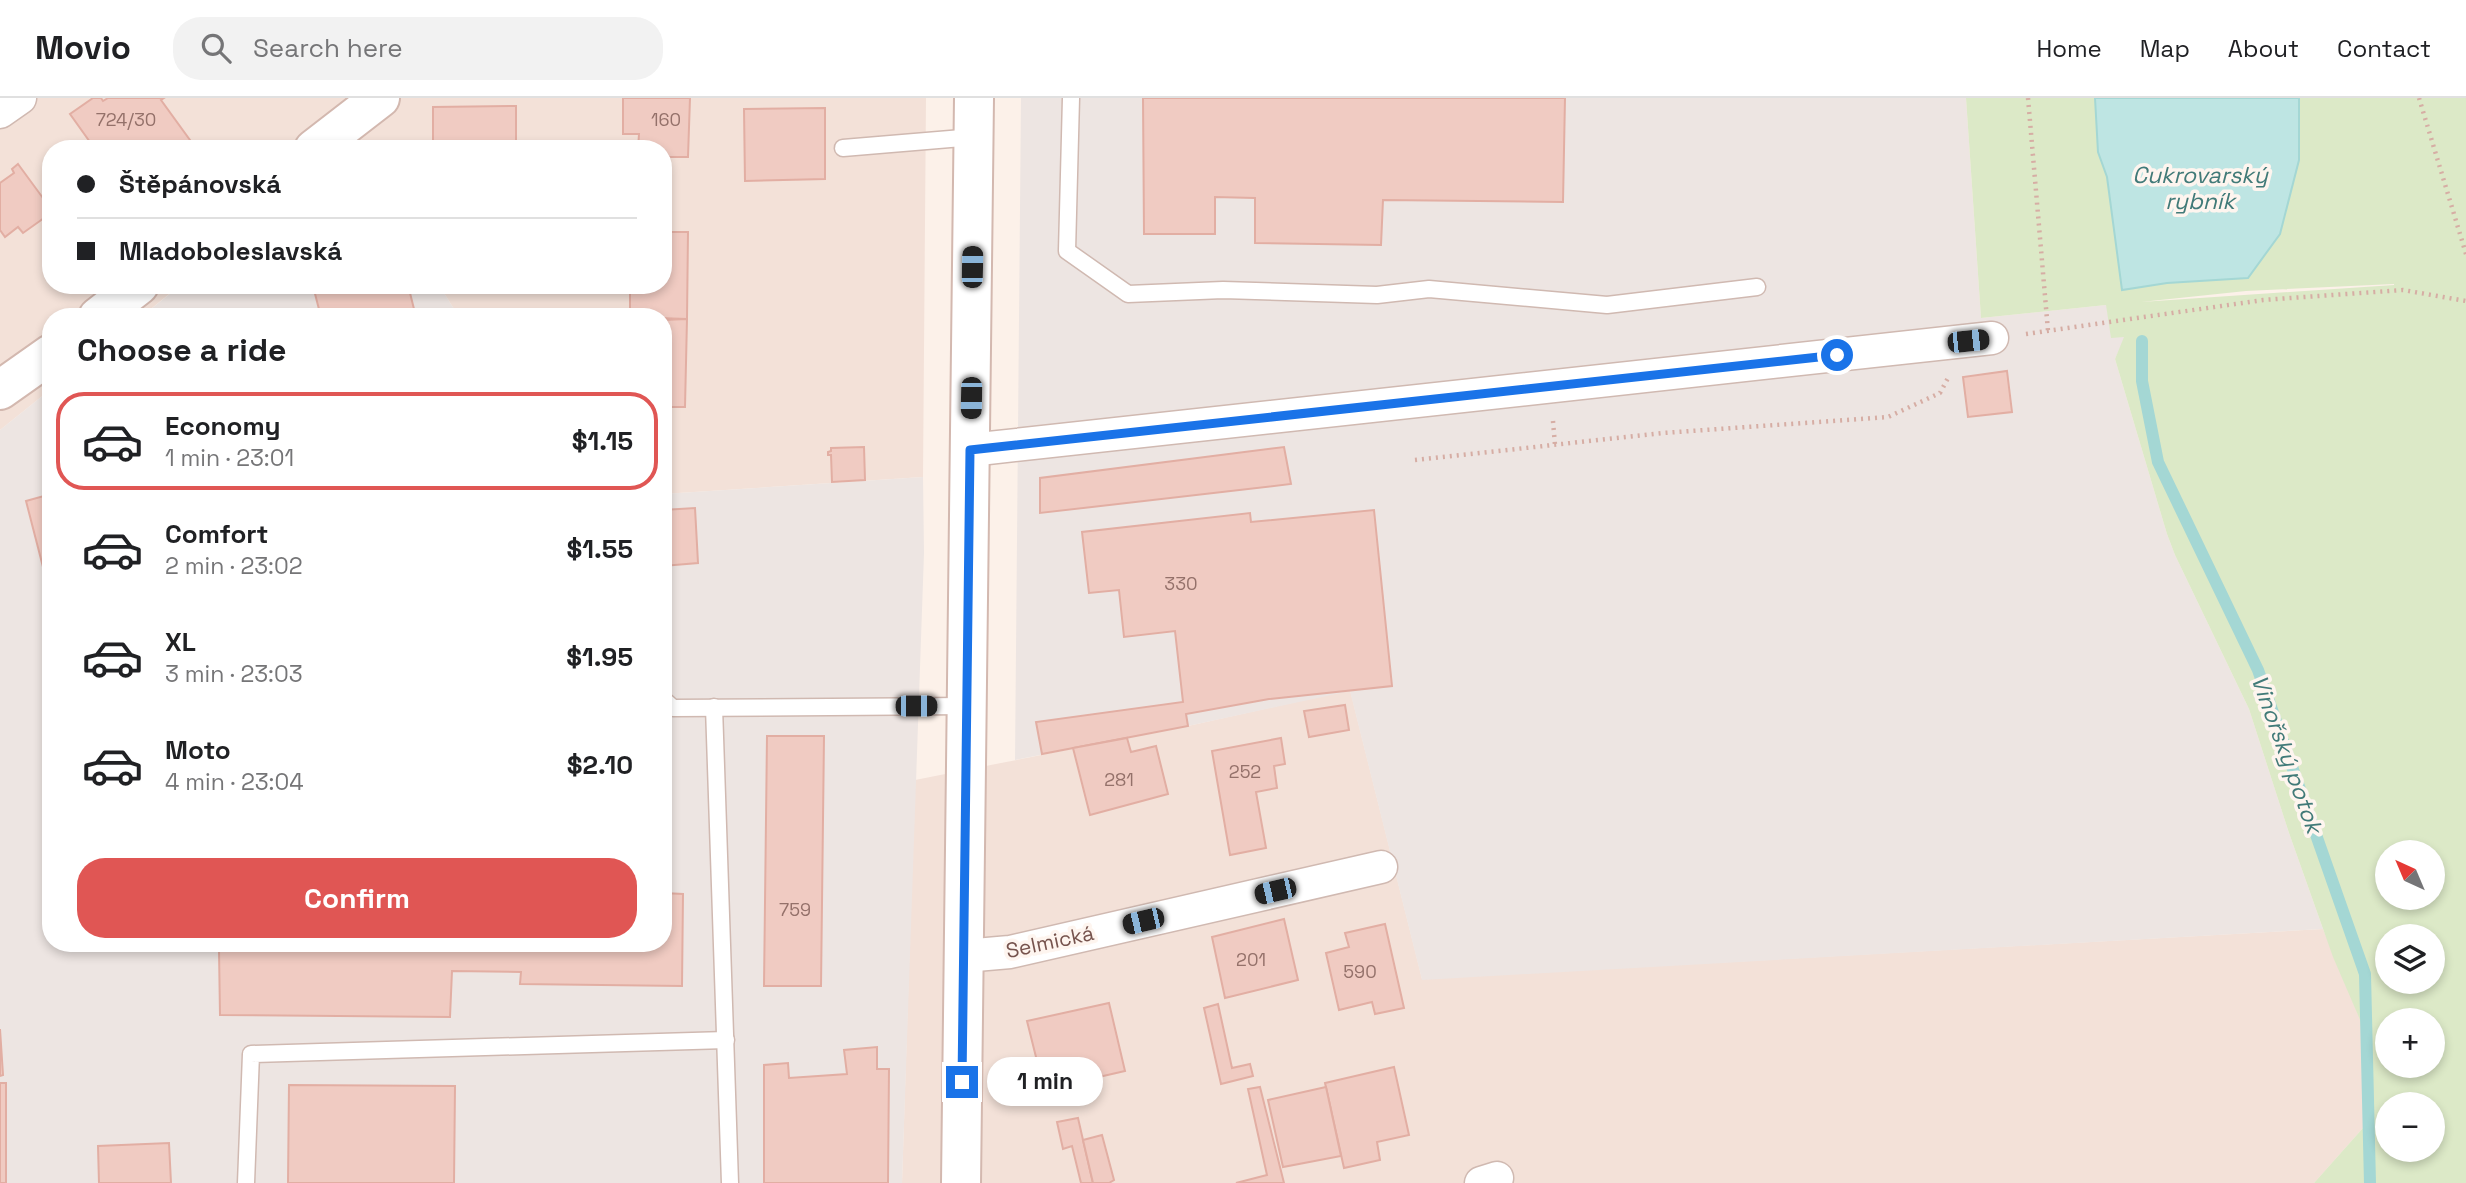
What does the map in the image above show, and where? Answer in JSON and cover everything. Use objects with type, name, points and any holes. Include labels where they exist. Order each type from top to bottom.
[{"type":"main road","points":[[326,140],[380,98]]},
{"type":"main road","points":[[961,1183],[974,98]]},
{"type":"main road","points":[[110,308],[127,294]]},
{"type":"main road","points":[[0,390],[42,360]]},
{"type":"street","points":[[0,112],[20,98]]},
{"type":"street","points":[[970,450],[1980,339]]},
{"type":"street","name":"Selmická","points":[[964,956],[1010,952],[1381,867]]},
{"type":"lane","points":[[1071,98],[1067,251],[1128,294],[1223,290],[1377,295],[1429,289],[1607,305],[1757,287]]},
{"type":"lane","points":[[843,148],[974,137]]},
{"type":"lane","points":[[672,707],[967,706]]},
{"type":"lane","points":[[714,707],[730,1183]]},
{"type":"lane","points":[[246,1183],[251,1054],[726,1040]]},
{"type":"path","points":[[2028,98],[2048,331],[2263,300],[2403,290],[2466,301]]},
{"type":"path","points":[[2420,98],[2466,254]]},
{"type":"path","points":[[1415,460],[1664,433],[1888,417],[1940,393],[1980,339]]},
{"type":"shaded area","points":[[0,98],[926,98],[923,477],[672,493],[672,308],[453,308],[445,294],[672,294],[672,140],[42,140],[42,294],[169,294],[152,308],[42,308],[42,396],[0,430]]},
{"type":"shaded area","points":[[1021,98],[1966,98],[1981,318],[2106,305],[2125,337],[2115,359],[2167,534],[2249,709],[2323,929],[1422,980],[1350,691],[1015,760]]},
{"type":"shaded area","points":[[170,294],[445,294],[453,308],[152,308]]},
{"type":"shaded area","points":[[42,396],[42,952],[672,952],[672,493],[923,477],[924,553],[902,1183],[0,1183],[0,430]]},
{"type":"shaded area","points":[[1350,690],[1422,979],[2323,929],[2367,1036],[2371,1119],[2314,1183],[902,1183],[915,780],[1188,726]]},
{"type":"green space","points":[[1966,98],[2095,98],[2098,152],[2107,177],[2123,290],[2167,283],[2248,277],[2280,234],[2299,160],[2299,98],[2466,98],[2466,1183],[2314,1183],[2371,1119],[2367,1036],[2333,957],[2249,709],[2167,534],[2115,359],[2124,337],[2111,338],[2106,305],[1981,318]],"holes":[[[2394,285],[2141,302],[2246,291]]]},
{"type":"water","name":"Cukrovarský rybník","points":[[2095,98],[2299,98],[2299,160],[2280,234],[2248,278],[2167,283],[2122,290],[2107,177],[2098,152]]},
{"type":"building","points":[[93,98],[101,98],[103,101],[108,98],[164,98],[161,100],[190,140],[89,140],[70,114]]},
{"type":"building","points":[[623,98],[690,98],[688,157],[672,157],[672,140],[639,140],[639,134],[623,134]]},
{"type":"building","points":[[1143,98],[1565,98],[1563,202],[1383,200],[1381,245],[1255,243],[1255,198],[1215,197],[1215,234],[1144,234]]},
{"type":"building","points":[[516,106],[516,140],[433,140],[433,107]]},
{"type":"building","points":[[825,108],[825,179],[745,181],[744,109]]},
{"type":"building","points":[[18,164],[42,197],[42,219],[23,233],[18,227],[5,237],[0,230],[0,183],[14,173],[12,169]]},
{"type":"building","points":[[672,232],[688,232],[687,319],[672,318],[672,308],[630,308],[630,294],[672,294]]},
{"type":"building","points":[[315,294],[410,294],[414,308],[319,308]]},
{"type":"building","points":[[687,319],[685,407],[672,407],[672,320]]},
{"type":"building","points":[[2007,371],[2012,412],[1968,417],[1963,377]]},
{"type":"building","points":[[864,447],[865,480],[832,482],[831,455],[828,455],[831,448]]},
{"type":"building","points":[[1284,447],[1291,484],[1040,513],[1040,478]]},
{"type":"building","points":[[42,497],[42,563],[26,501]]},
{"type":"building","points":[[695,508],[698,563],[672,565],[672,509]]},
{"type":"building","points":[[1374,510],[1392,686],[1269,699],[1186,714],[1188,726],[1042,754],[1036,722],[1183,702],[1175,631],[1124,637],[1119,590],[1089,593],[1082,532],[1250,513],[1251,522]]},
{"type":"building","points":[[1345,705],[1349,730],[1309,737],[1304,711]]},
{"type":"building","points":[[767,736],[824,736],[821,986],[764,986]]},
{"type":"building","points":[[1127,738],[1131,752],[1156,746],[1168,794],[1090,815],[1073,748]]},
{"type":"building","points":[[1281,738],[1285,764],[1274,766],[1277,788],[1256,792],[1266,848],[1230,855],[1212,751]]},
{"type":"building","points":[[672,893],[683,894],[682,986],[520,984],[521,972],[452,971],[450,1017],[220,1015],[219,952],[672,952]]},
{"type":"building","points":[[1284,919],[1298,980],[1225,998],[1212,937]]},
{"type":"building","points":[[1385,924],[1404,1008],[1375,1014],[1372,1002],[1339,1010],[1326,953],[1349,947],[1345,933]]},
{"type":"building","points":[[1109,1003],[1125,1071],[1064,1085],[1060,1068],[1040,1073],[1027,1021]]},
{"type":"building","points":[[1218,1004],[1232,1068],[1250,1064],[1253,1076],[1221,1084],[1204,1008]]},
{"type":"building","points":[[0,1029],[3,1075],[0,1076]]},
{"type":"building","points":[[877,1047],[877,1069],[889,1069],[888,1183],[764,1183],[764,1065],[788,1063],[789,1078],[847,1074],[844,1050]]},
{"type":"building","points":[[1394,1067],[1409,1135],[1377,1142],[1380,1160],[1344,1168],[1325,1083]]},
{"type":"building","points":[[0,1083],[6,1083],[6,1183],[0,1183]]},
{"type":"building","points":[[289,1085],[455,1086],[454,1183],[288,1183]]},
{"type":"building","points":[[1260,1087],[1284,1183],[1236,1183],[1267,1175],[1248,1089]]},
{"type":"building","points":[[1326,1087],[1341,1156],[1283,1167],[1268,1100]]},
{"type":"building","points":[[1078,1118],[1093,1183],[1081,1183],[1072,1146],[1063,1149],[1057,1122]]},
{"type":"building","points":[[1102,1135],[1114,1180],[1109,1183],[1093,1183],[1083,1140]]},
{"type":"building","points":[[169,1143],[171,1183],[99,1183],[98,1146]]},
{"type":"waterway","name":"Vinořský potok","points":[[2142,341],[2142,381],[2158,462],[2258,670],[2365,974],[2370,1183]]},
{"type":"route","points":[[962,1082],[970,450],[1837,355]]}]
